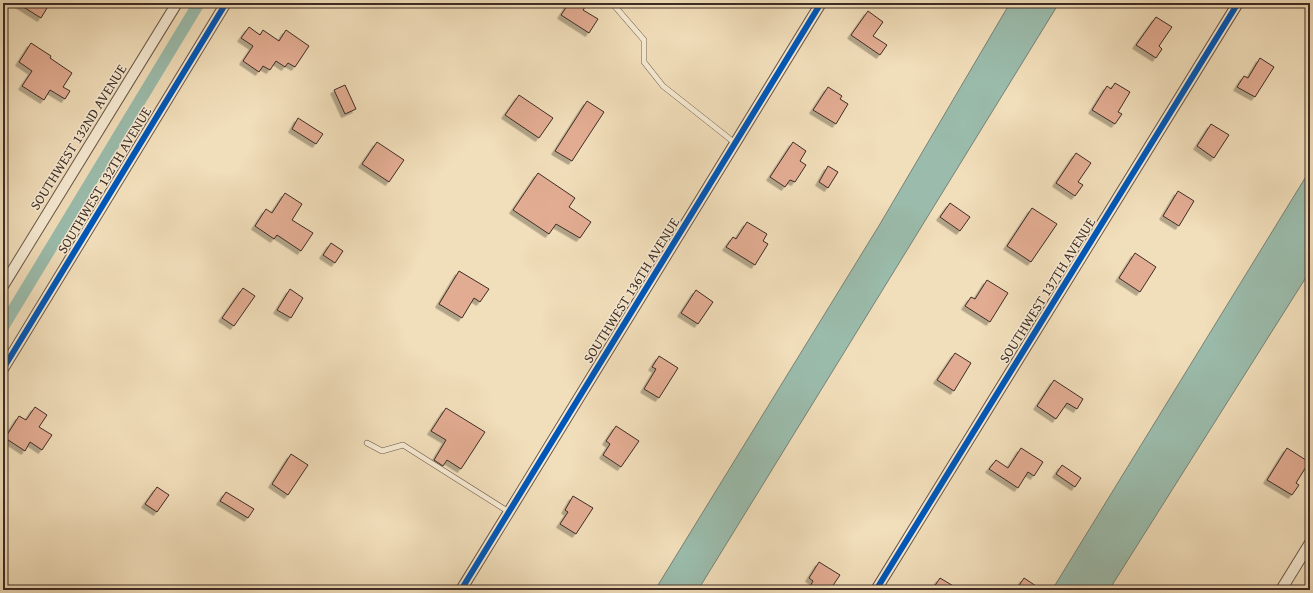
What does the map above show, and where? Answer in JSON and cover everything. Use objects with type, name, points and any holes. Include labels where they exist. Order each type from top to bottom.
[{"type":"street","name":"SOUTHWEST 132ND AVENUE","points":[[3,286],[177,3]]},
{"type":"street","name":"SOUTHWEST 132TH AVENUE","points":[[3,370],[226,3]]},
{"type":"street","name":"SOUTHWEST 136TH AVENUE","points":[[461,590],[821,3]]},
{"type":"street","name":"SOUTHWEST 137TH AVENUE","points":[[876,590],[1238,3]]},
{"type":"street","points":[[1281,590],[1310,543]]},
{"type":"lane","points":[[612,3],[644,40],[644,62],[663,86],[735,143]]},
{"type":"lane","points":[[367,443],[382,450],[403,445],[509,512]]},
{"type":"shaded area","points":[[1010,3],[1059,3],[698,590],[655,590],[880,224]]},
{"type":"shaded area","points":[[1310,170],[1310,271],[1109,590],[1052,590]]},
{"type":"building","points":[[17,3],[50,3],[41,18]]},
{"type":"building","points":[[569,3],[588,3],[583,10],[598,19],[589,33],[561,15]]},
{"type":"building","points":[[868,11],[883,22],[873,36],[887,45],[880,55],[851,35]]},
{"type":"building","points":[[1156,17],[1172,27],[1159,46],[1162,49],[1156,58],[1136,45]]},
{"type":"building","points":[[249,27],[260,35],[263,30],[279,41],[286,30],[309,46],[295,67],[288,63],[285,67],[276,61],[270,70],[263,66],[259,72],[243,61],[253,46],[241,38]]},
{"type":"building","points":[[31,43],[51,56],[50,58],[72,73],[63,87],[70,91],[65,99],[50,90],[44,100],[22,86],[32,71],[19,62]]},
{"type":"building","points":[[1260,58],[1274,67],[1255,97],[1237,87],[1244,76],[1248,78]]},
{"type":"building","points":[[1115,83],[1130,92],[1118,112],[1122,114],[1115,124],[1092,110],[1107,86],[1111,89]]},
{"type":"building","points":[[345,85],[356,109],[345,114],[334,90]]},
{"type":"building","points":[[828,87],[842,96],[840,99],[848,104],[836,124],[813,110]]},
{"type":"building","points":[[519,95],[553,118],[539,138],[505,115]]},
{"type":"building","points":[[587,101],[604,112],[572,161],[555,151]]},
{"type":"building","points":[[298,118],[323,134],[316,144],[292,129]]},
{"type":"building","points":[[1211,124],[1229,135],[1214,158],[1197,146]]},
{"type":"building","points":[[377,142],[404,160],[389,182],[362,164]]},
{"type":"building","points":[[793,142],[806,151],[800,161],[806,165],[795,182],[790,180],[785,187],[770,177]]},
{"type":"building","points":[[1076,153],[1091,163],[1078,182],[1083,185],[1075,196],[1056,183]]},
{"type":"building","points":[[828,166],[838,172],[828,188],[819,182]]},
{"type":"building","points":[[538,173],[575,198],[569,207],[591,222],[580,238],[556,224],[549,234],[513,210]]},
{"type":"building","points":[[1178,191],[1194,201],[1179,226],[1163,216]]},
{"type":"building","points":[[285,193],[302,204],[292,220],[313,233],[301,251],[277,235],[274,239],[255,226],[266,209],[272,213]]},
{"type":"building","points":[[950,203],[970,217],[960,231],[940,217]]},
{"type":"building","points":[[1032,208],[1057,224],[1031,262],[1007,246]]},
{"type":"building","points":[[747,222],[767,234],[763,241],[768,244],[755,265],[726,247],[733,237],[736,239]]},
{"type":"building","points":[[331,243],[343,251],[335,263],[323,255]]},
{"type":"building","points":[[1135,253],[1156,267],[1140,292],[1119,278]]},
{"type":"building","points":[[459,271],[489,289],[480,302],[474,298],[462,318],[439,304]]},
{"type":"building","points":[[987,280],[1008,293],[990,322],[965,306],[971,297],[975,299]]},
{"type":"building","points":[[243,288],[255,296],[234,326],[222,318]]},
{"type":"building","points":[[290,289],[303,298],[291,318],[277,310]]},
{"type":"building","points":[[696,290],[713,302],[698,324],[681,313]]},
{"type":"building","points":[[955,353],[971,363],[954,391],[937,380]]},
{"type":"building","points":[[659,356],[678,368],[659,398],[644,389],[656,369],[652,367]]},
{"type":"building","points":[[1054,380],[1083,399],[1077,409],[1067,403],[1056,419],[1037,406]]},
{"type":"building","points":[[35,407],[47,415],[39,427],[52,435],[42,450],[30,442],[25,451],[5,438],[19,416],[26,420]]},
{"type":"building","points":[[446,408],[485,432],[461,469],[447,460],[443,466],[434,460],[446,440],[431,431]]},
{"type":"building","points":[[616,426],[639,441],[621,467],[603,455],[610,444],[606,441]]},
{"type":"building","points":[[1021,448],[1043,462],[1034,476],[1028,472],[1018,488],[989,469],[996,460],[1008,468]]},
{"type":"building","points":[[1287,448],[1309,462],[1296,483],[1299,485],[1292,495],[1267,480]]},
{"type":"building","points":[[291,454],[308,465],[288,495],[272,484]]},
{"type":"building","points":[[1062,465],[1081,478],[1075,487],[1056,474]]},
{"type":"building","points":[[157,487],[169,495],[157,512],[145,504]]},
{"type":"building","points":[[226,492],[254,509],[248,518],[220,501]]},
{"type":"building","points":[[573,496],[593,508],[576,534],[560,524],[568,512],[565,510]]},
{"type":"building","points":[[819,562],[840,575],[830,590],[808,590],[813,581],[809,578]]},
{"type":"building","points":[[940,578],[960,590],[932,590]]},
{"type":"building","points":[[1024,578],[1042,590],[1016,590]]},
{"type":"waterway","points":[[3,327],[199,3]]},
{"type":"cycle path","points":[[3,369],[226,3]]},
{"type":"cycle path","points":[[461,590],[821,3]]},
{"type":"cycle path","points":[[876,590],[1238,3]]}]
